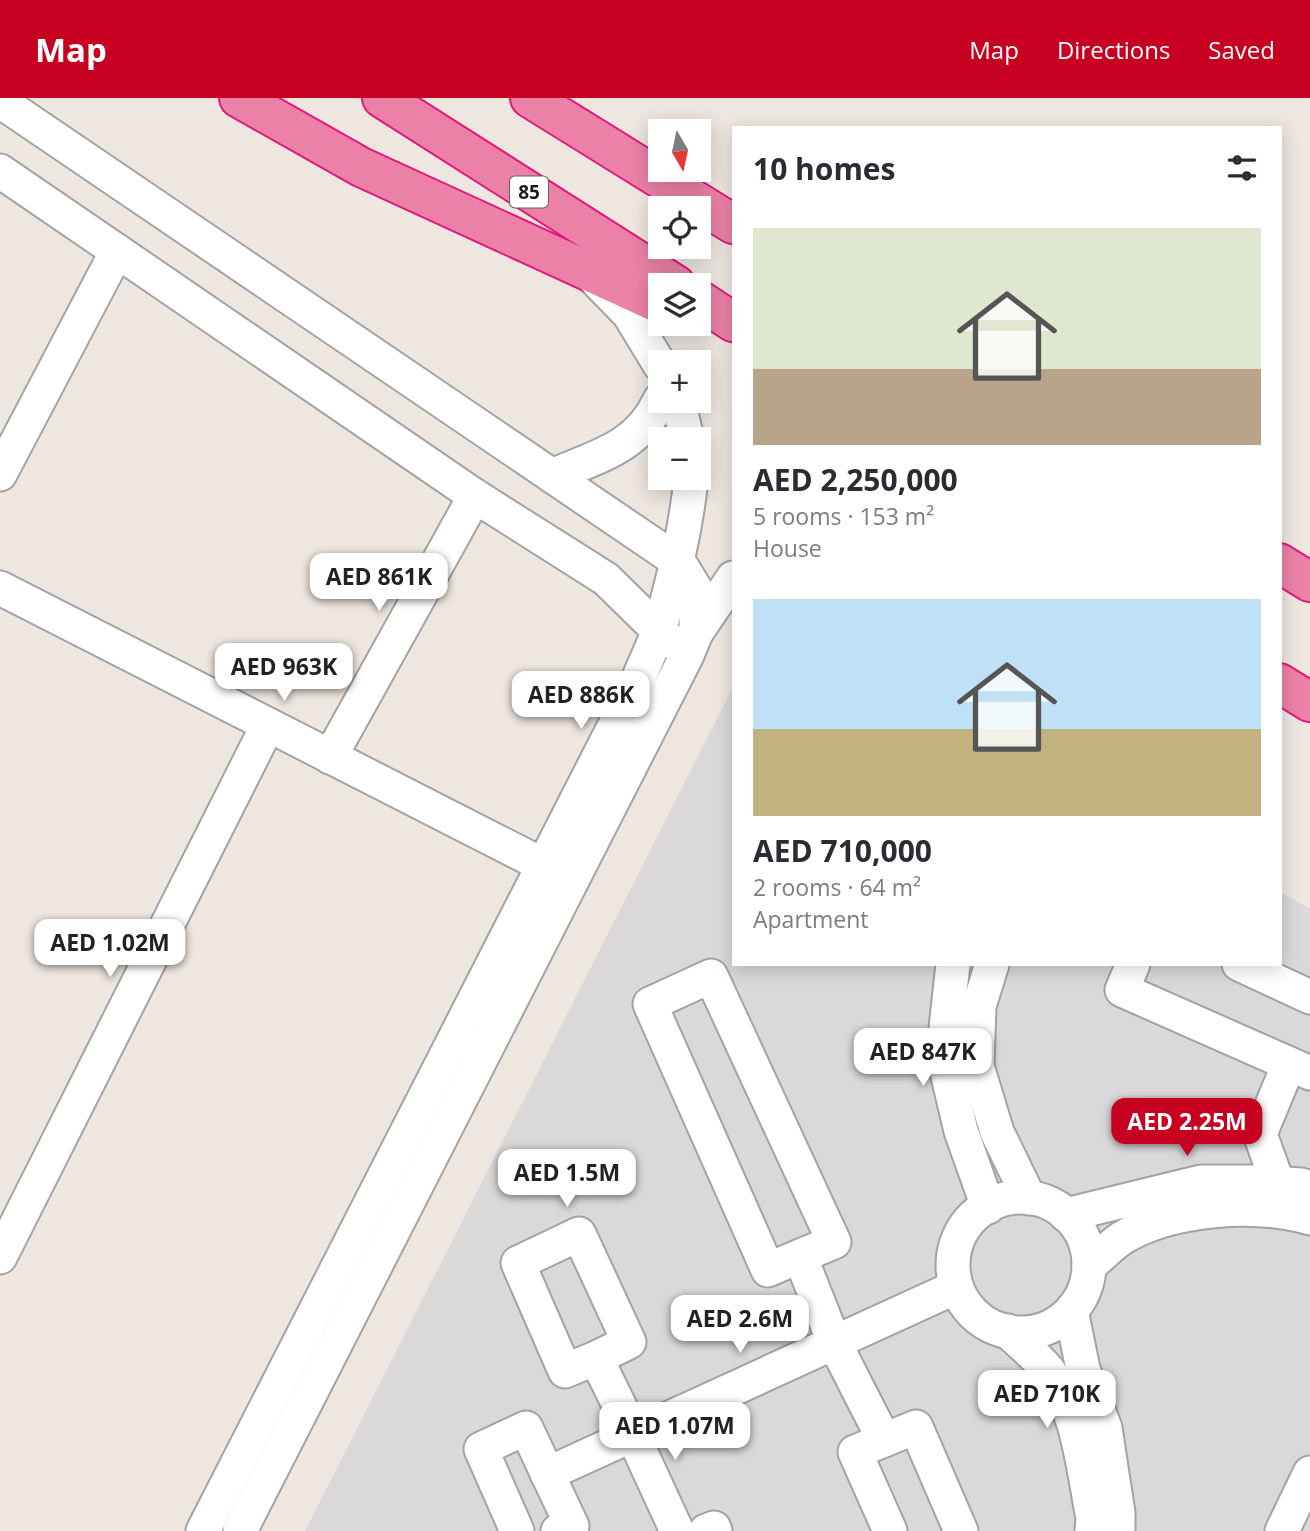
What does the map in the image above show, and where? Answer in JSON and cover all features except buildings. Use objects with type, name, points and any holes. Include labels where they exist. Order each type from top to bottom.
[{"type":"highway","points":[[239,98],[361,167],[648,298]]},
{"type":"highway","name":"85","points":[[382,98],[657,273]]},
{"type":"highway","points":[[530,98],[732,223]]},
{"type":"highway","points":[[711,308],[732,321]]},
{"type":"highway","points":[[711,327],[732,337]]},
{"type":"highway","points":[[1282,556],[1310,570]]},
{"type":"highway","points":[[1282,565],[1310,582]]},
{"type":"street","points":[[0,101],[679,562],[696,590],[691,644]]},
{"type":"street","points":[[0,171],[475,496],[606,579],[659,631],[691,644]]},
{"type":"street","points":[[0,474],[117,251]]},
{"type":"street","points":[[586,270],[629,314],[651,350]]},
{"type":"street","points":[[552,476],[621,446],[641,431],[652,413]]},
{"type":"street","points":[[203,1531],[636,684],[659,631],[679,562],[690,490]]},
{"type":"street","points":[[330,757],[475,496]]},
{"type":"street","points":[[240,1531],[691,644],[732,580]]},
{"type":"street","points":[[0,588],[543,865]]},
{"type":"street","points":[[0,1257],[268,725]]},
{"type":"street","points":[[953,966],[943,1055],[961,1131],[988,1207]]},
{"type":"street","points":[[991,966],[979,1006],[977,1066],[997,1132],[1029,1198]]},
{"type":"street","points":[[1132,966],[1122,990],[1300,1068],[1260,1134],[1294,1186]]},
{"type":"street","points":[[1243,966],[1310,997]]},
{"type":"street","points":[[711,976],[834,1242],[800,1256],[768,1270],[650,1004],[711,976]]},
{"type":"street","points":[[1066,1215],[1202,1182],[1294,1186]]},
{"type":"street","points":[[1010,1196],[1029,1198],[1054,1203],[1084,1233],[1091,1277],[1072,1315],[1032,1335],[989,1328],[958,1298],[951,1254],[971,1216],[1010,1196]]},
{"type":"street","points":[[1089,1266],[1121,1238],[1162,1219],[1226,1210],[1287,1211],[1310,1218]]},
{"type":"street","points":[[800,1256],[834,1342],[884,1440]]},
{"type":"street","points":[[547,1474],[629,1429],[956,1287]]},
{"type":"street","points":[[1072,1315],[1083,1369],[1105,1428],[1118,1513],[1118,1531]]},
{"type":"street","points":[[1008,1331],[1047,1370],[1067,1404],[1077,1435],[1093,1518],[1092,1531]]},
{"type":"street","points":[[596,1358],[677,1531]]},
{"type":"street","points":[[890,1531],[855,1452],[916,1427],[961,1531]]},
{"type":"street","points":[[517,1531],[481,1449],[526,1428],[572,1526],[558,1531]]},
{"type":"street","points":[[1282,1531],[1310,1473]]},
{"type":"street","points":[[706,1531],[714,1528],[715,1531]]},
{"type":"shaded area","points":[[732,689],[732,966],[1282,966],[1282,893],[1310,909],[1310,1531],[305,1531]]}]
